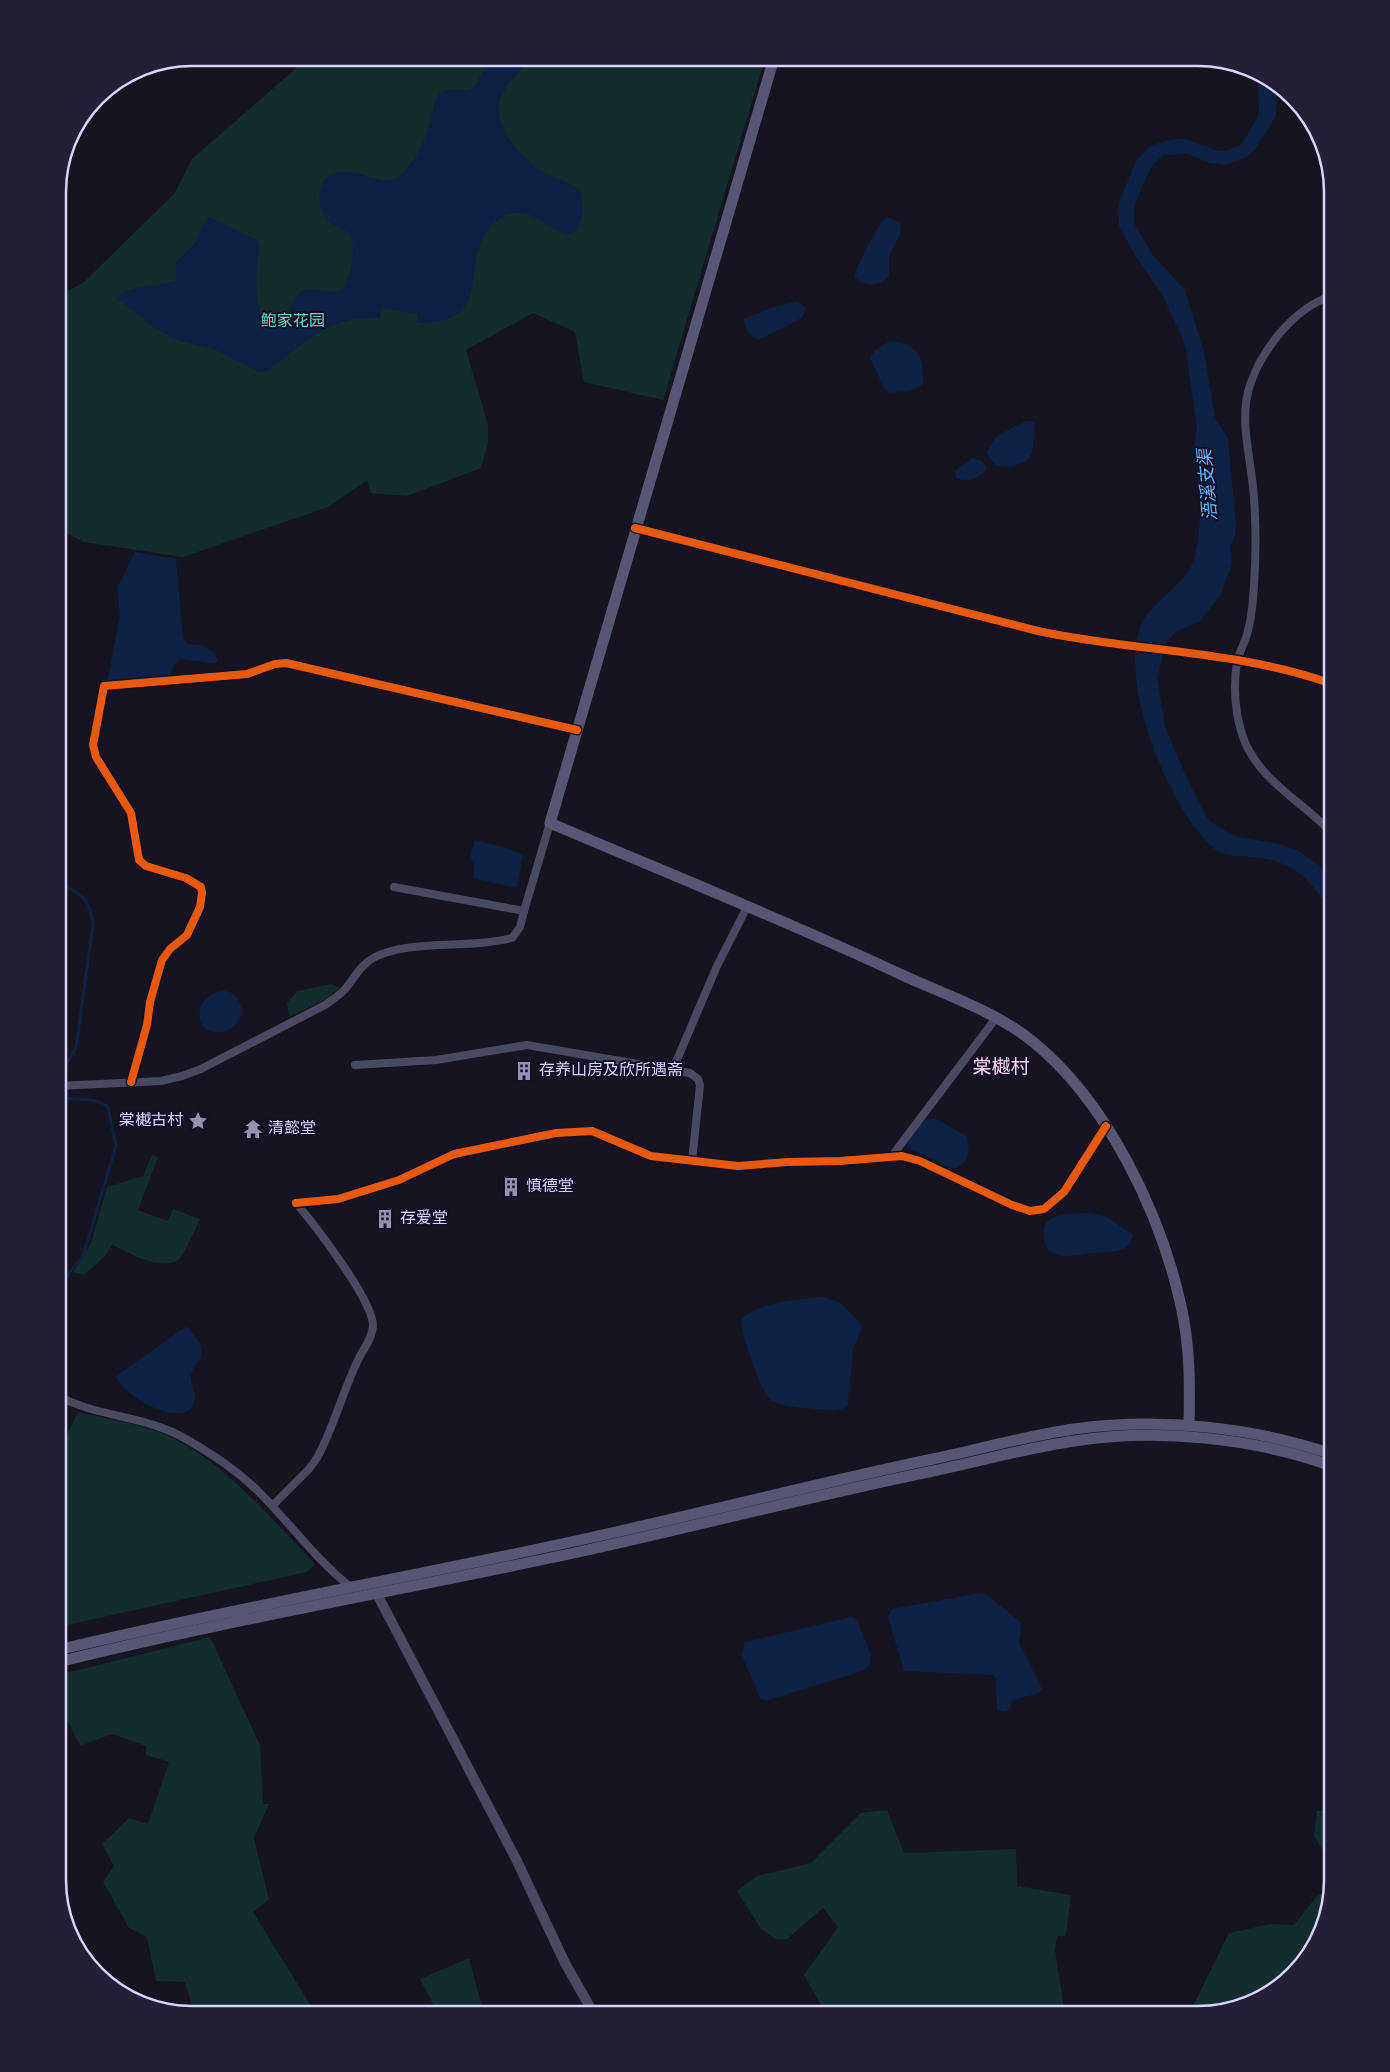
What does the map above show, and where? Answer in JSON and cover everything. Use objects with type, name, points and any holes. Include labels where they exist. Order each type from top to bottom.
[{"type":"main road","points":[[771,67],[550,823],[855,953],[996,1018],[1030,1039],[1052,1058],[1081,1092],[1106,1126],[1146,1204],[1181,1306],[1187,1344],[1188,1426]]},
{"type":"main road","points":[[66,1648],[179,1621],[352,1588],[588,1538],[816,1483],[1049,1434],[1125,1424],[1188,1426],[1279,1439],[1324,1452]]},
{"type":"main road","points":[[66,1660],[181,1632],[377,1594],[611,1545],[819,1494],[1076,1440],[1151,1436],[1202,1439],[1277,1450],[1324,1464]]},
{"type":"street","points":[[1324,300],[1311,306],[1286,328],[1264,355],[1249,387],[1246,419],[1254,497],[1255,572],[1247,634],[1237,661],[1234,689],[1244,740],[1254,758],[1269,776],[1324,826]]},
{"type":"street","points":[[635,528],[1038,631],[1116,645],[1237,661],[1296,672],[1324,681]]},
{"type":"street","points":[[131,1082],[162,960],[170,949],[187,935],[200,906],[202,892],[201,887],[186,878],[146,866],[139,860],[131,813],[100,764],[93,745],[104,686],[247,674],[275,664],[286,663],[577,730]]},
{"type":"street","points":[[66,1086],[168,1080],[201,1069],[325,1005],[342,993],[363,966],[387,953],[407,949],[492,943],[512,938],[520,927],[550,823]]},
{"type":"street","points":[[394,887],[524,912]]},
{"type":"street","points":[[673,1069],[717,966],[747,907]]},
{"type":"street","points":[[892,1156],[996,1018]]},
{"type":"street","points":[[355,1065],[436,1060],[527,1045],[614,1061],[673,1069],[690,1074],[698,1079],[700,1085],[692,1162]]},
{"type":"street","points":[[272,1506],[309,1469],[317,1458],[353,1369],[372,1330],[372,1320],[362,1296],[310,1220],[296,1203],[338,1199],[399,1180],[454,1154],[556,1133],[592,1131],[651,1156],[738,1166],[788,1162],[840,1162],[902,1156],[920,1161],[1012,1205],[1030,1211],[1044,1209],[1064,1192],[1106,1126]]},
{"type":"street","points":[[66,1400],[92,1411],[140,1420],[176,1433],[225,1464],[272,1506],[316,1556],[352,1588]]},
{"type":"street","points":[[377,1594],[516,1860],[565,1963],[589,2005]]},
{"type":"green space","name":"鲍家花园","points":[[297,66],[762,67],[663,400],[584,382],[575,332],[533,313],[466,350],[488,425],[488,443],[481,468],[407,496],[371,493],[367,480],[328,507],[183,557],[84,542],[67,533],[67,291],[83,283],[174,194],[192,159]]},
{"type":"green space","points":[[331,984],[339,988],[326,999],[289,1017],[287,1003],[297,991]]},
{"type":"green space","points":[[152,1155],[158,1157],[138,1210],[168,1221],[173,1209],[200,1219],[181,1257],[171,1263],[163,1264],[145,1260],[112,1245],[105,1256],[84,1275],[73,1272],[91,1243],[107,1187],[143,1176]]},
{"type":"green space","points":[[78,1412],[147,1428],[179,1441],[222,1471],[242,1489],[315,1564],[307,1572],[66,1625],[66,1436]]},
{"type":"green space","points":[[210,1637],[260,1745],[263,1804],[269,1804],[254,1838],[269,1899],[253,1912],[311,2005],[191,2005],[185,1982],[156,1981],[147,1937],[129,1928],[103,1882],[114,1866],[102,1844],[129,1818],[148,1824],[169,1762],[146,1755],[146,1746],[112,1734],[80,1746],[66,1718],[66,1673]]},
{"type":"green space","points":[[887,1810],[904,1853],[1016,1849],[1017,1886],[1071,1895],[1066,1936],[1057,1936],[1055,1950],[1064,2006],[821,2006],[804,1975],[838,1927],[823,1908],[787,1939],[777,1940],[761,1929],[737,1891],[757,1876],[811,1863],[861,1813]]},
{"type":"green space","points":[[1317,1811],[1324,1811],[1324,1852],[1314,1836]]},
{"type":"green space","points":[[1323,1892],[1319,1913],[1307,1943],[1298,1957],[1275,1980],[1261,1989],[1231,2001],[1214,2005],[1193,2006],[1229,1933],[1270,1924],[1294,1925],[1316,1897]]},
{"type":"green space","points":[[469,1958],[482,2005],[433,2005],[420,1979]]},
{"type":"water","points":[[486,66],[524,66],[511,81],[501,97],[500,119],[504,130],[517,150],[526,159],[544,172],[581,191],[583,213],[578,229],[568,235],[527,214],[510,214],[503,216],[495,222],[483,237],[477,253],[469,300],[460,312],[445,320],[417,323],[418,314],[381,308],[380,318],[362,318],[332,326],[306,341],[268,371],[259,372],[214,349],[179,341],[155,328],[118,300],[120,295],[126,291],[176,281],[176,262],[196,242],[205,221],[209,217],[257,240],[259,250],[256,277],[258,300],[264,322],[269,325],[282,318],[301,292],[315,290],[329,292],[341,289],[349,276],[353,244],[350,235],[331,223],[321,210],[319,198],[323,182],[330,175],[339,172],[349,172],[389,181],[395,179],[409,167],[419,151],[427,133],[439,94],[447,90],[465,90],[474,87]]},
{"type":"water","name":"浯溪支渠","points":[[1260,82],[1277,94],[1276,116],[1255,149],[1247,157],[1225,165],[1210,163],[1188,154],[1164,155],[1154,163],[1148,173],[1134,207],[1134,223],[1152,254],[1185,290],[1204,352],[1215,418],[1228,439],[1236,525],[1235,535],[1230,546],[1232,558],[1230,569],[1221,594],[1200,621],[1175,632],[1166,644],[1157,678],[1165,726],[1187,779],[1207,818],[1212,823],[1238,837],[1280,844],[1299,851],[1319,865],[1324,871],[1324,902],[1309,883],[1292,869],[1281,863],[1269,860],[1231,855],[1216,850],[1195,827],[1178,802],[1163,772],[1141,707],[1136,675],[1136,647],[1142,623],[1155,606],[1178,584],[1191,566],[1195,556],[1199,515],[1195,452],[1197,428],[1185,345],[1162,294],[1136,257],[1119,226],[1118,205],[1136,161],[1150,146],[1164,141],[1180,139],[1189,140],[1218,151],[1228,150],[1241,145],[1257,119],[1259,111],[1258,86]]},
{"type":"water","points":[[887,217],[900,223],[901,232],[889,257],[889,275],[877,284],[863,283],[855,277],[856,272],[873,237]]},
{"type":"water","points":[[797,301],[806,308],[803,317],[758,340],[748,332],[743,319],[770,308]]},
{"type":"water","points":[[890,341],[908,346],[918,354],[921,360],[923,385],[912,390],[890,393],[885,390],[870,358],[875,350]]},
{"type":"water","points":[[1025,421],[1035,422],[1032,453],[1027,461],[1011,467],[997,466],[986,453],[996,437]]},
{"type":"water","points":[[972,458],[982,461],[987,469],[973,479],[956,478],[955,471]]},
{"type":"water","points":[[135,552],[176,559],[183,638],[188,644],[200,645],[215,653],[218,662],[210,663],[181,659],[174,665],[167,680],[107,682],[120,616],[117,589]]},
{"type":"water","points":[[475,840],[510,849],[523,855],[517,888],[473,878],[474,864],[470,856]]},
{"type":"water","points":[[227,991],[236,997],[242,1011],[240,1018],[232,1028],[226,1031],[214,1032],[202,1026],[199,1013],[200,1008],[206,998]]},
{"type":"water","points":[[934,1118],[965,1135],[969,1149],[964,1162],[957,1168],[951,1168],[907,1147],[907,1142],[916,1128],[925,1121]]},
{"type":"water","points":[[1090,1213],[1107,1217],[1133,1235],[1131,1241],[1123,1249],[1111,1252],[1065,1256],[1049,1251],[1045,1242],[1044,1232],[1045,1225],[1049,1220],[1062,1215]]},
{"type":"water","points":[[824,1297],[841,1303],[863,1326],[853,1349],[848,1404],[841,1409],[833,1411],[793,1407],[776,1403],[767,1395],[757,1375],[741,1321],[747,1315],[767,1306],[792,1300]]},
{"type":"water","points":[[187,1326],[200,1344],[202,1352],[191,1376],[195,1401],[190,1409],[183,1413],[173,1413],[161,1410],[138,1399],[120,1383],[116,1376]]},
{"type":"water","points":[[980,1593],[987,1595],[1020,1622],[1019,1643],[1042,1689],[1039,1693],[1013,1700],[1006,1712],[997,1710],[996,1678],[993,1675],[904,1671],[888,1617],[892,1609]]},
{"type":"water","points":[[852,1617],[857,1620],[870,1652],[870,1664],[863,1671],[768,1700],[761,1699],[741,1654],[745,1642]]},
{"type":"waterway","points":[[66,1065],[76,1048],[93,924],[87,902],[73,890],[67,887]]},
{"type":"waterway","points":[[66,1098],[95,1101],[108,1107],[116,1146],[83,1256],[66,1277]]},
{"type":"cycle path","points":[[635,528],[1038,631],[1260,664],[1324,682]]},
{"type":"cycle path","points":[[131,1082],[162,960],[170,949],[187,935],[200,907],[202,893],[201,887],[186,878],[146,866],[139,860],[131,813],[96,757],[93,745],[104,686],[247,674],[275,664],[286,663],[577,730]]},
{"type":"cycle path","points":[[296,1203],[338,1199],[399,1180],[454,1154],[556,1133],[592,1131],[651,1156],[738,1166],[902,1156],[920,1161],[1012,1205],[1030,1211],[1044,1209],[1064,1192],[1106,1126]]},
{"type":"place","name":"存养山房及欣所遇斋","points":[[524,1071]]},
{"type":"place","name":"棠樾古村","points":[[198,1121]]},
{"type":"place","name":"清懿堂","points":[[253,1129]]},
{"type":"place","name":"慎德堂","points":[[511,1187]]},
{"type":"place","name":"存爱堂","points":[[385,1219]]},
{"type":"district","name":"棠樾村","points":[[1001,1068]]}]
